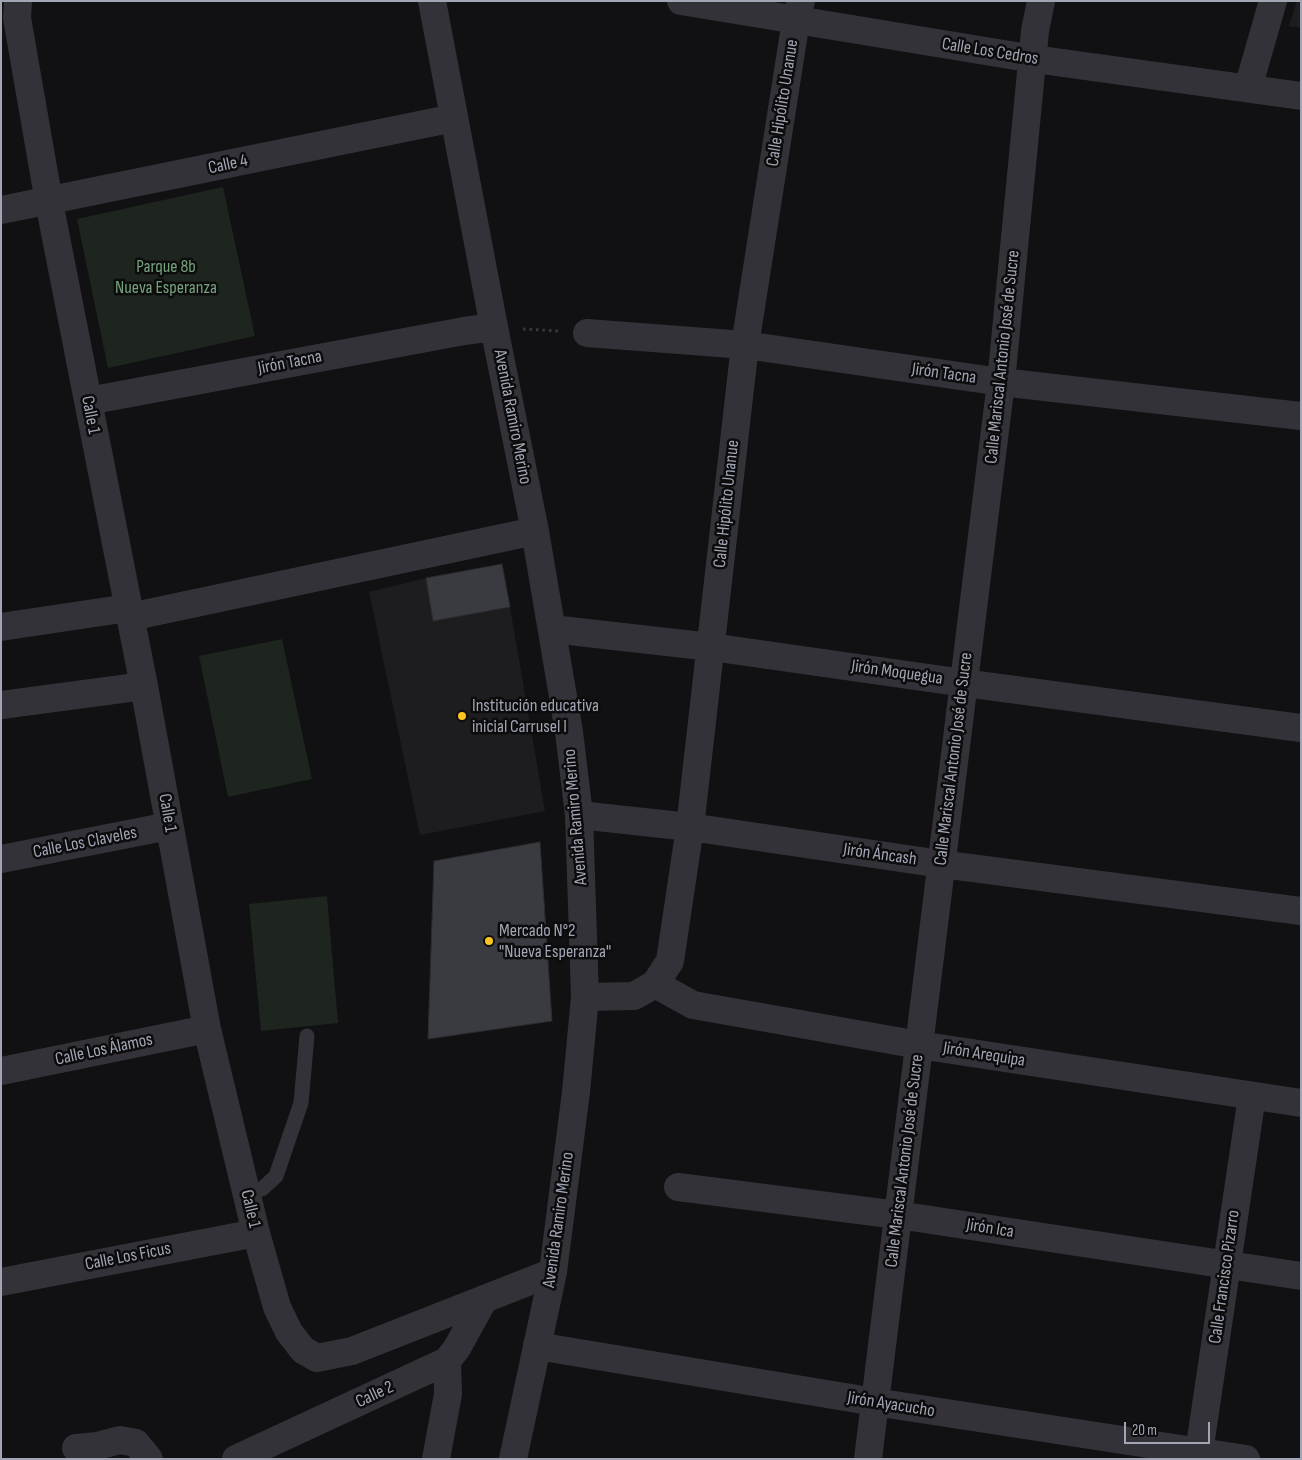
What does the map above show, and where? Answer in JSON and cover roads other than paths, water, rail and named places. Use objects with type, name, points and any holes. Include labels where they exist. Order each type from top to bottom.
[{"type":"street","name":"Calle 1","points":[[18,1],[17,18],[49,202],[144,686],[207,1029],[256,1232],[277,1307],[289,1332],[302,1350],[317,1358],[352,1351],[553,1272]]},
{"type":"street","name":"Avenida Ramiro Merino","points":[[432,1],[535,531],[569,732],[579,816],[585,997],[576,1092],[553,1272],[513,1459]]},
{"type":"street","name":"Calle Los Cedros","points":[[681,1],[798,11],[1034,59],[1301,96]]},
{"type":"street","name":"Calle Mariscal Antonio José de Sucre","points":[[868,1459],[1001,382],[1034,59],[1035,31],[1041,1]]},
{"type":"street","points":[[1248,88],[1274,1]]},
{"type":"street","name":"Calle Hipólito Unanue","points":[[655,984],[670,961],[690,827],[745,346],[798,11]]},
{"type":"street","name":"Calle 4","points":[[1,210],[49,202],[454,118]]},
{"type":"street","name":"Jirón Tacna","points":[[88,401],[464,330],[494,327]]},
{"type":"street","name":"Jirón Tacna","points":[[587,333],[745,346],[1001,382],[1301,416]]},
{"type":"street","points":[[1,627],[129,612],[535,531]]},
{"type":"street","name":"Jirón Moquegua","points":[[552,629],[711,647],[1301,728]]},
{"type":"street","points":[[1,705],[144,686]]},
{"type":"street","name":"Jirón Áncash","points":[[579,816],[690,827],[941,864],[1301,911]]},
{"type":"street","name":"Calle Los Claveles","points":[[1,860],[169,826]]},
{"type":"street","points":[[585,997],[634,996],[655,984]]},
{"type":"street","name":"Jirón Arequipa","points":[[655,984],[693,1005],[919,1045],[1301,1103]]},
{"type":"street","name":"Calle Los Álamos","points":[[1,1071],[207,1029]]},
{"type":"street","name":"Calle Francisco Pizarro","points":[[1199,1455],[1252,1096]]},
{"type":"street","name":"Jirón Ica","points":[[678,1187],[898,1216],[1301,1276]]},
{"type":"street","name":"Calle Los Ficus","points":[[1,1282],[256,1232]]},
{"type":"street","points":[[436,1459],[448,1394],[447,1361],[457,1348],[484,1299]]},
{"type":"street","name":"Jirón Ayacucho","points":[[537,1346],[1199,1455],[1246,1459]]},
{"type":"street","name":"Calle 2","points":[[246,1457],[447,1361]]},
{"type":"street","points":[[76,1448],[97,1446],[120,1440],[136,1443],[149,1459]]},
{"type":"lane","points":[[246,1192],[262,1189],[276,1176],[301,1103],[307,1036]]},
{"type":"place","name":"Institución educativa inicial Carrusel I","points":[[462,716]]},
{"type":"place","name":"Mercado N°2 \"Nueva Esperanza\"","points":[[489,941]]},
{"type":"park label","name":"Parque 8b Nueva Esperanza","points":[[166,277]]}]
